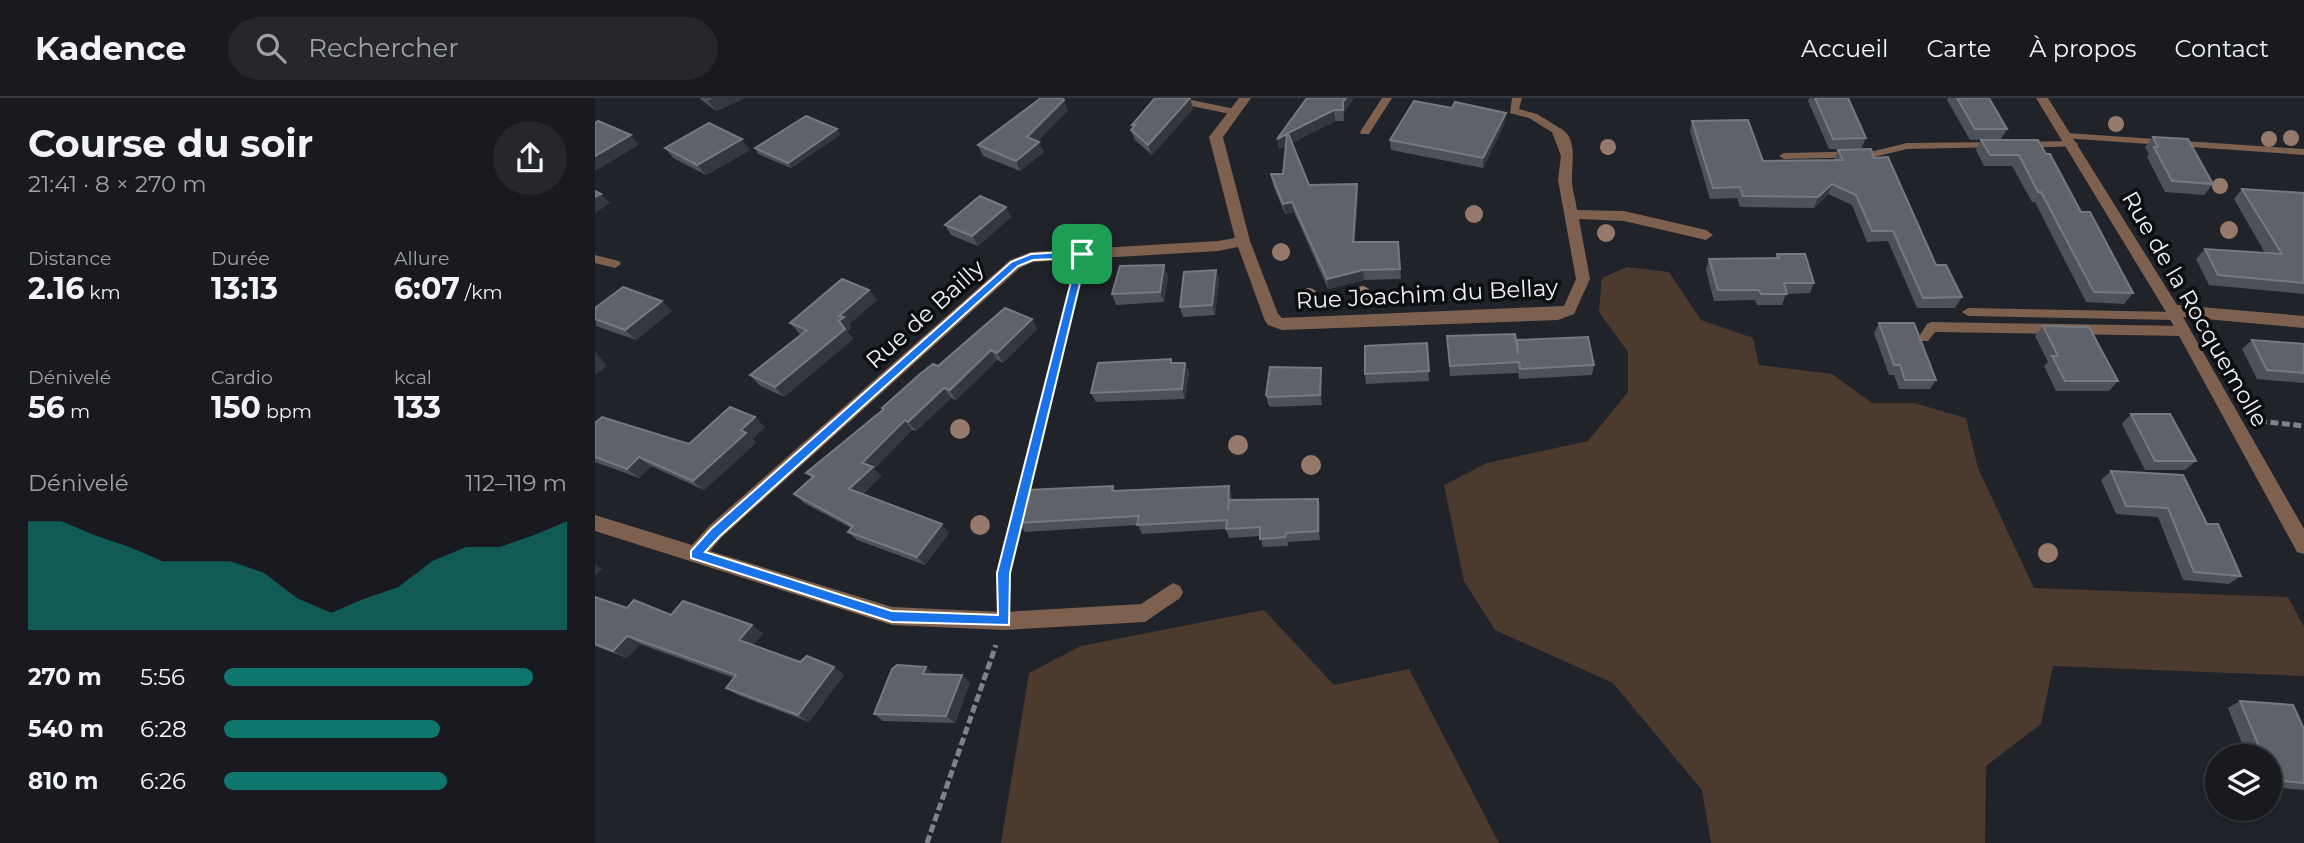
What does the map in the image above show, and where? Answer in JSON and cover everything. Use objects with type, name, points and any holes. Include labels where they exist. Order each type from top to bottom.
[{"type":"street","points":[[1235,112],[1245,98]]},
{"type":"street","name":"Rue de la Rocquemolle","points":[[2042,98],[2184,331],[2304,546]]},
{"type":"street","name":"Rue Joachim du Bellay","points":[[1235,112],[1216,137],[1243,241],[1269,314],[1273,321],[1282,324],[1557,314],[1569,310],[1583,279],[1565,180],[1568,156],[1559,132]]},
{"type":"street","points":[[1571,214],[1623,216],[1706,235]]},
{"type":"street","name":"Rue de Bailly","points":[[695,555],[715,532],[1015,264],[1031,257],[1218,246],[1243,241]]},
{"type":"street","points":[[2173,313],[2304,321]]},
{"type":"street","points":[[595,523],[892,616],[1004,621],[1145,613],[1173,592]]},
{"type":"lane","points":[[1167,98],[1235,112]]},
{"type":"lane","points":[[1365,132],[1387,98]]},
{"type":"lane","points":[[1517,98],[1514,111],[1533,116],[1559,132]]},
{"type":"lane","points":[[1784,156],[1874,154],[1907,145],[2070,140],[2304,152]]},
{"type":"lane","points":[[595,259],[615,264]]},
{"type":"lane","points":[[1968,312],[2173,313]]},
{"type":"lane","points":[[1924,338],[1931,327],[2184,331]]},
{"type":"path","points":[[927,843],[1004,621],[1004,573],[1082,254]]},
{"type":"path","points":[[2234,420],[2304,426]]},
{"type":"shaded area","points":[[1627,267],[1669,272],[1701,320],[1753,338],[1759,365],[1832,374],[1872,403],[1914,403],[1966,418],[1978,468],[2034,588],[2288,597],[2304,627],[2304,676],[2053,666],[2041,724],[1986,766],[1985,843],[1711,843],[1702,790],[1613,683],[1495,630],[1464,581],[1444,485],[1487,463],[1588,441],[1628,392],[1628,352],[1599,312],[1602,278]]},
{"type":"shaded area","points":[[1264,610],[1334,685],[1409,669],[1499,843],[1001,843],[1029,673],[1081,646]]},
{"type":"building","points":[[1041,98],[1064,100],[1027,137],[1039,142],[1016,161],[978,145]]},
{"type":"building","points":[[1155,98],[1190,98],[1148,145],[1131,130],[1135,125],[1132,125]]},
{"type":"building","points":[[1307,98],[1346,98],[1343,110],[1334,110],[1288,133],[1309,185],[1357,184],[1353,242],[1398,242],[1400,269],[1363,270],[1327,279],[1292,202],[1283,204],[1271,174],[1283,174],[1287,134],[1277,139]]},
{"type":"building","points":[[1815,98],[1848,98],[1866,138],[1833,139]]},
{"type":"building","points":[[1957,98],[1989,98],[2007,129],[1975,129]]},
{"type":"building","points":[[1414,101],[1452,108],[1455,102],[1506,113],[1483,158],[1390,140]]},
{"type":"building","points":[[806,116],[837,129],[788,163],[755,148]]},
{"type":"building","points":[[1748,120],[1763,161],[1843,160],[1838,150],[1871,149],[1874,158],[1888,157],[1936,265],[1946,265],[1962,297],[1923,298],[1893,231],[1872,231],[1856,195],[1832,184],[1818,197],[1743,196],[1740,187],[1713,188],[1692,121]]},
{"type":"building","points":[[598,121],[631,135],[595,156],[595,123]]},
{"type":"building","points":[[709,123],[742,139],[697,165],[665,148]]},
{"type":"building","points":[[2153,137],[2188,139],[2213,184],[2172,181],[2154,147],[2158,147]]},
{"type":"building","points":[[1981,140],[2038,140],[2046,154],[2050,154],[2081,212],[2090,212],[2133,293],[2094,292],[2019,155],[1990,155]]},
{"type":"building","points":[[2242,189],[2304,193],[2304,283],[2218,275],[2205,249],[2282,254]]},
{"type":"building","points":[[980,196],[1006,207],[972,236],[945,225]]},
{"type":"building","points":[[1777,254],[1805,254],[1814,283],[1784,283],[1787,294],[1761,294],[1759,290],[1718,290],[1709,259],[1779,258]]},
{"type":"building","points":[[1164,265],[1160,292],[1112,294],[1120,266]]},
{"type":"building","points":[[1216,270],[1212,305],[1180,307],[1184,272]]},
{"type":"building","points":[[842,279],[869,290],[839,316],[844,317],[839,321],[845,329],[775,387],[750,375],[807,330],[790,323]]},
{"type":"building","points":[[623,287],[662,301],[625,330],[595,319],[595,308]]},
{"type":"building","points":[[1005,308],[1032,319],[997,353],[991,350],[950,390],[944,388],[908,422],[905,420],[862,463],[873,467],[849,489],[942,524],[917,557],[848,532],[853,526],[794,494],[814,476],[806,473],[884,409],[882,408],[920,374],[933,364],[938,366]]},
{"type":"building","points":[[1879,323],[1914,323],[1936,380],[1905,380],[1900,365],[1894,365]]},
{"type":"building","points":[[2043,326],[2089,327],[2118,381],[2065,381],[2052,356],[2058,356]]},
{"type":"building","points":[[1515,334],[1518,354],[1517,340],[1588,337],[1594,365],[1520,369],[1519,362],[1450,366],[1447,336]]},
{"type":"building","points":[[2252,340],[2304,344],[2304,373],[2267,370]]},
{"type":"building","points":[[1427,343],[1429,371],[1365,374],[1365,346]]},
{"type":"building","points":[[1171,359],[1171,363],[1185,363],[1182,389],[1091,393],[1098,363]]},
{"type":"building","points":[[1270,367],[1321,368],[1320,395],[1268,397],[1266,395]]},
{"type":"building","points":[[730,407],[755,417],[741,430],[746,433],[693,481],[639,457],[627,469],[595,457],[595,423],[602,417],[689,444]]},
{"type":"building","points":[[2131,414],[2170,414],[2196,461],[2155,461]]},
{"type":"building","points":[[2111,471],[2183,475],[2207,524],[2218,524],[2241,576],[2194,572],[2168,508],[2126,506]]},
{"type":"building","points":[[1113,486],[1112,491],[1229,486],[1228,510],[1229,500],[1318,499],[1318,531],[1286,533],[1285,537],[1260,539],[1260,527],[1226,529],[1227,520],[1137,525],[1139,516],[1018,523],[1027,490]]},
{"type":"building","points":[[595,597],[627,608],[634,600],[671,615],[683,601],[752,625],[739,640],[800,662],[807,656],[834,667],[798,715],[726,688],[736,675],[627,636],[613,651],[595,644]]},
{"type":"building","points":[[897,665],[926,667],[923,674],[962,675],[946,716],[874,714],[892,669]]},
{"type":"building","points":[[2240,701],[2293,705],[2304,729],[2304,783],[2282,781],[2282,744],[2258,744]]},
{"type":"route","points":[[1082,254],[1004,573],[1004,621],[955,621],[892,616],[695,555],[715,532],[1015,264],[1031,257],[1082,254]]}]
